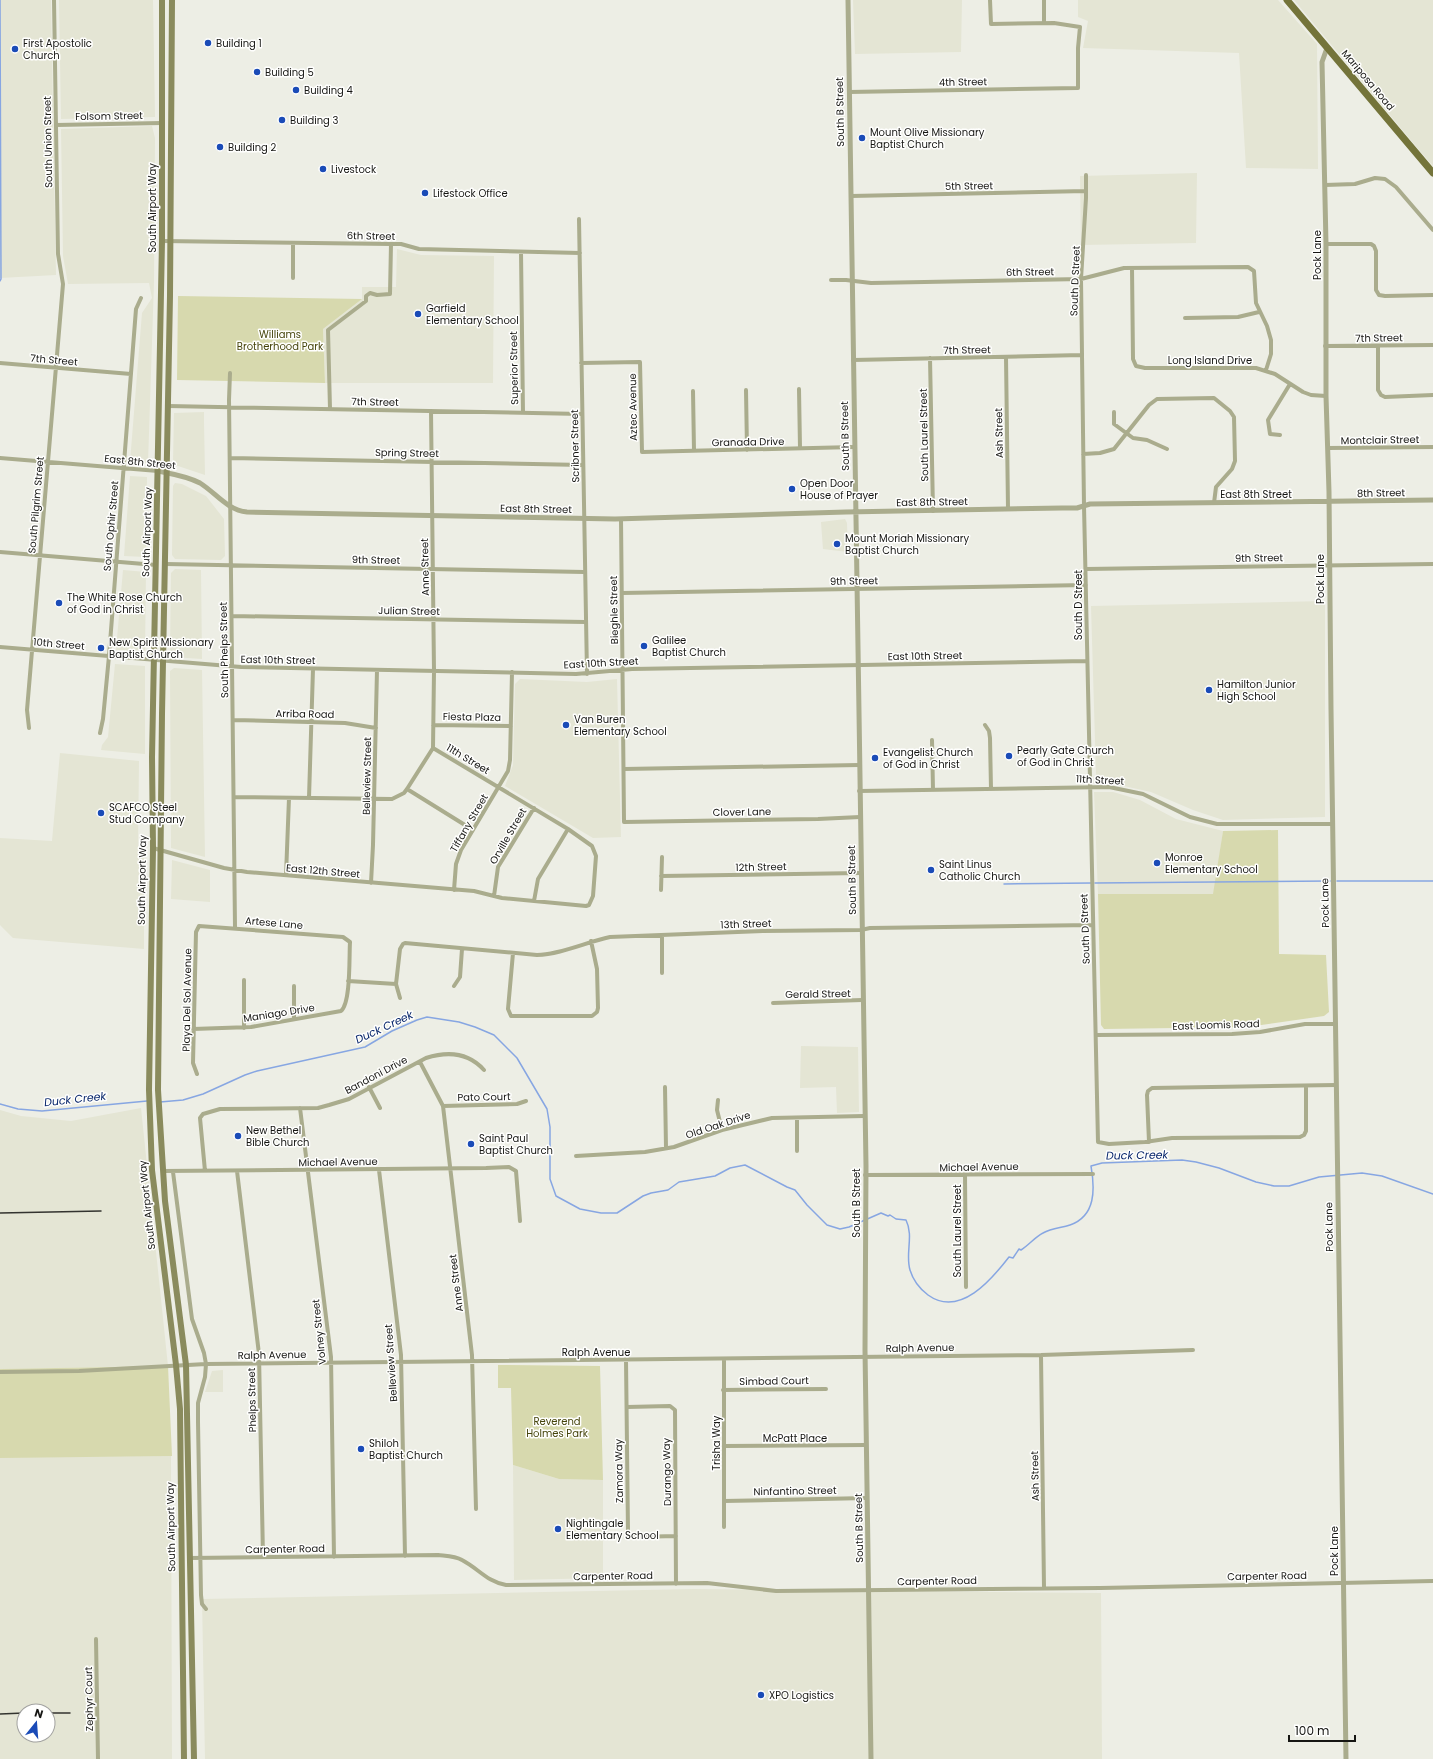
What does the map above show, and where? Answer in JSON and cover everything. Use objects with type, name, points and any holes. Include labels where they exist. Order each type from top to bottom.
[{"type":"main road","name":"South Airport Way","points":[[162,0],[162,241],[152,757],[153,848],[149,1093],[152,1170],[176,1365],[180,1435],[184,1759]]},
{"type":"main road","name":"South Airport Way","points":[[172,0],[171,241],[166,473],[158,1093],[165,1201],[186,1365],[194,1759]]},
{"type":"main road","name":"Mariposa Road","points":[[1287,0],[1433,173]]},
{"type":"street","name":"South Union Street","points":[[54,0],[58,254],[63,284]]},
{"type":"street","name":"South B Street","points":[[848,0],[865,1175],[866,1446],[871,1759]]},
{"type":"street","points":[[990,0],[991,24],[1044,23],[1044,0]]},
{"type":"street","name":"4th Street","points":[[849,92],[1078,88],[1078,48],[1080,27],[1054,22],[1044,23]]},
{"type":"street","name":"Pock Lane","points":[[1327,48],[1322,62],[1326,244],[1325,346],[1329,502],[1346,1759]]},
{"type":"street","name":"Folsom Street","points":[[56,125],[162,123]]},
{"type":"street","name":"South D Street","points":[[1086,175],[1081,279],[1089,786],[1094,925],[1098,1142],[1109,1144],[1149,1142]]},
{"type":"street","points":[[1325,185],[1355,184],[1375,178],[1385,179],[1396,187],[1433,230]]},
{"type":"street","name":"5th Street","points":[[851,196],[1086,192]]},
{"type":"street","name":"Scribner Street","points":[[579,219],[586,674]]},
{"type":"street","name":"6th Street","points":[[162,241],[401,244],[419,249],[580,253]]},
{"type":"street","points":[[293,243],[293,278]]},
{"type":"street","points":[[330,409],[328,330],[366,301],[366,296],[370,293],[377,295],[390,294],[391,244]]},
{"type":"street","points":[[1326,244],[1371,244],[1374,246],[1376,251],[1376,290],[1379,295],[1433,294]]},
{"type":"street","name":"Superior Street","points":[[521,252],[523,412]]},
{"type":"street","name":"6th Street","points":[[831,280],[871,283],[1081,279],[1132,268],[1245,266],[1252,268],[1254,274],[1255,296],[1259,312]]},
{"type":"street","name":"Long Island Drive","points":[[1132,268],[1133,359],[1136,366],[1145,368],[1247,367],[1266,370],[1311,395],[1326,396]]},
{"type":"street","name":"South Pilgrim Street","points":[[29,728],[27,710],[63,284]]},
{"type":"street","name":"South Ophir Street","points":[[100,733],[103,719],[117,562],[136,309],[141,298]]},
{"type":"street","points":[[1185,318],[1238,317],[1259,312],[1271,340],[1271,354],[1266,370]]},
{"type":"street","name":"7th Street","points":[[1325,346],[1433,345]]},
{"type":"street","points":[[1378,346],[1378,390],[1381,395],[1385,397],[1433,395]]},
{"type":"street","name":"7th Street","points":[[853,360],[1082,355]]},
{"type":"street","name":"Ash Street","points":[[1006,357],[1008,509]]},
{"type":"street","name":"South Laurel Street","points":[[930,358],[933,511]]},
{"type":"street","name":"Aztec Avenue","points":[[582,363],[640,362],[642,452]]},
{"type":"street","name":"7th Street","points":[[0,363],[130,374]]},
{"type":"street","name":"South Phelps Street","points":[[230,373],[230,508],[236,870],[235,927]]},
{"type":"street","points":[[1280,435],[1270,434],[1268,420],[1290,384]]},
{"type":"street","points":[[798,389],[800,448]]},
{"type":"street","points":[[746,390],[747,450]]},
{"type":"street","points":[[693,391],[694,451]]},
{"type":"street","points":[[1084,454],[1113,450],[1149,404],[1157,399],[1210,397],[1219,400],[1234,417],[1235,461],[1232,469],[1216,486],[1214,503]]},
{"type":"street","name":"7th Street","points":[[168,406],[582,414]]},
{"type":"street","name":"Anne Street","points":[[431,411],[434,748]]},
{"type":"street","points":[[1114,412],[1114,424],[1127,434],[1133,438],[1147,440],[1167,449]]},
{"type":"street","name":"Granada Drive","points":[[642,452],[854,447]]},
{"type":"street","name":"Montclair Street","points":[[1328,448],[1433,447]]},
{"type":"street","name":"East 8th Street","points":[[0,458],[158,471],[183,476],[198,482],[230,508],[247,512],[621,519],[855,512],[1077,508],[1085,505],[1329,502]]},
{"type":"street","name":"Spring Street","points":[[230,458],[583,465]]},
{"type":"street","name":"8th Street","points":[[1329,502],[1433,500]]},
{"type":"street","name":"Bieghle Street","points":[[621,519],[624,670],[624,822]]},
{"type":"street","points":[[0,552],[156,565]]},
{"type":"street","name":"9th Street","points":[[166,564],[584,572]]},
{"type":"street","name":"9th Street","points":[[1086,569],[1433,564]]},
{"type":"street","name":"9th Street","points":[[622,593],[1086,585]]},
{"type":"street","name":"Julian Street","points":[[232,616],[585,622]]},
{"type":"street","name":"10th Street","points":[[0,647],[164,660]]},
{"type":"street","name":"East 10th Street","points":[[164,660],[232,666],[313,669],[586,674],[624,670],[1087,661]]},
{"type":"street","points":[[309,798],[313,669]]},
{"type":"street","name":"Belleview Street","points":[[371,883],[377,670]]},
{"type":"street","name":"Tiffany Street","points":[[454,890],[458,856],[506,776],[510,764],[512,672]]},
{"type":"street","name":"Arriba Road","points":[[233,720],[345,723],[376,728]]},
{"type":"street","name":"Fiesta Plaza","points":[[434,725],[511,726]]},
{"type":"street","points":[[985,725],[989,731],[990,738],[991,788]]},
{"type":"street","points":[[932,740],[933,790]]},
{"type":"street","name":"11th Street","points":[[234,797],[395,798],[407,789],[434,748],[568,829],[588,842],[595,852],[593,896],[589,905],[586,906],[534,901]]},
{"type":"street","points":[[624,770],[859,765]]},
{"type":"street","name":"11th Street","points":[[859,791],[1089,786],[1109,787],[1134,791],[1151,797],[1190,817],[1217,824],[1333,824]]},
{"type":"street","points":[[407,789],[474,830]]},
{"type":"street","points":[[286,875],[289,798]]},
{"type":"street","name":"Orville Street","points":[[494,896],[498,867],[534,808]]},
{"type":"street","name":"Clover Lane","points":[[624,822],[860,817]]},
{"type":"street","points":[[494,896],[534,901],[538,879],[568,829]]},
{"type":"street","name":"East 12th Street","points":[[153,848],[236,870],[474,891],[494,896]]},
{"type":"street","points":[[661,890],[662,857]]},
{"type":"street","name":"12th Street","points":[[661,876],[861,873]]},
{"type":"street","name":"13th Street","points":[[396,984],[400,949],[402,944],[513,953],[551,954],[591,941],[610,937],[763,931],[861,930],[870,928],[1094,925]]},
{"type":"street","name":"Artese Lane","points":[[199,926],[235,927],[343,937],[348,939],[350,942],[348,981]]},
{"type":"street","name":"Playa Del Sol Avenue","points":[[197,1074],[193,1063],[193,1029],[196,932],[199,926]]},
{"type":"street","points":[[662,935],[662,973]]},
{"type":"street","points":[[513,953],[508,1009],[511,1016],[592,1016],[598,1008],[597,969],[591,941]]},
{"type":"street","points":[[454,986],[460,977],[462,949]]},
{"type":"street","points":[[244,980],[244,1028]]},
{"type":"street","points":[[348,981],[396,984],[400,998]]},
{"type":"street","name":"Maniago Drive","points":[[193,1029],[244,1028],[343,1010],[348,981]]},
{"type":"street","points":[[294,986],[294,1018]]},
{"type":"street","name":"Gerald Street","points":[[774,1002],[862,1000]]},
{"type":"street","name":"East Loomis Road","points":[[1096,1035],[1232,1034],[1260,1032],[1305,1024],[1335,1024]]},
{"type":"street","name":"Bandoni Drive","points":[[205,1171],[200,1118],[202,1114],[220,1109],[318,1108],[349,1099],[369,1087],[437,1054],[460,1054],[472,1058],[484,1070]]},
{"type":"street","name":"Anne Street","points":[[420,1062],[443,1106],[473,1361],[476,1509]]},
{"type":"street","points":[[1306,1086],[1306,1131],[1304,1135],[1300,1137],[1172,1138],[1149,1142],[1147,1095],[1148,1091],[1152,1088],[1336,1085]]},
{"type":"street","points":[[369,1087],[380,1108]]},
{"type":"street","points":[[665,1087],[666,1148]]},
{"type":"street","points":[[718,1100],[717,1110],[722,1130]]},
{"type":"street","name":"Pato Court","points":[[443,1106],[517,1104],[526,1101]]},
{"type":"street","name":"Volney Street","points":[[300,1108],[309,1170],[331,1363],[334,1557]]},
{"type":"street","name":"Old Oak Drive","points":[[576,1156],[645,1152],[666,1148],[686,1144],[722,1130],[772,1118],[864,1116]]},
{"type":"street","points":[[797,1151],[798,1118]]},
{"type":"street","name":"Michael Avenue","points":[[163,1171],[379,1170],[509,1167],[516,1171],[520,1221]]},
{"type":"street","name":"Belleview Street","points":[[379,1170],[401,1362],[405,1556]]},
{"type":"street","name":"Phelps Street","points":[[237,1171],[260,1364],[263,1558]]},
{"type":"street","points":[[172,1172],[192,1319],[204,1353],[206,1364],[205,1377],[198,1403],[201,1595],[202,1604],[206,1609]]},
{"type":"street","name":"Michael Avenue","points":[[865,1175],[1093,1174]]},
{"type":"street","name":"South Laurel Street","points":[[965,1175],[966,1287]]},
{"type":"street","name":"Ralph Avenue","points":[[0,1372],[79,1371],[206,1364],[1041,1355],[1193,1350]]},
{"type":"street","name":"Ash Street","points":[[1041,1355],[1044,1588]]},
{"type":"street","name":"Trisha Way","points":[[724,1358],[724,1527]]},
{"type":"street","name":"Zamora Way","points":[[626,1360],[628,1532],[630,1536],[635,1537],[676,1536]]},
{"type":"street","name":"Simbad Court","points":[[723,1390],[826,1389]]},
{"type":"street","name":"Durango Way","points":[[627,1407],[670,1406],[675,1410],[676,1584]]},
{"type":"street","name":"McPatt Place","points":[[724,1446],[866,1446]]},
{"type":"street","name":"Ninfantino Street","points":[[724,1501],[867,1498]]},
{"type":"street","name":"Carpenter Road","points":[[190,1558],[452,1557],[467,1563],[494,1582],[506,1585],[721,1584],[767,1591],[1053,1588],[1433,1581]]},
{"type":"street","name":"Zephyr Court","points":[[96,1639],[98,1759]]},
{"type":"shaded area","points":[[0,0],[51,0],[56,275],[0,278]]},
{"type":"shaded area","points":[[59,0],[153,0],[155,117],[61,119]]},
{"type":"shaded area","points":[[853,0],[962,0],[961,52],[855,54]]},
{"type":"shaded area","points":[[1078,0],[1278,0],[1317,44],[1318,169],[1246,168],[1239,53],[1083,48],[1088,21],[1078,17]]},
{"type":"shaded area","points":[[1294,0],[1433,0],[1433,166],[1419,150]]},
{"type":"shaded area","points":[[152,126],[155,138],[154,282],[148,463],[130,462],[142,313],[152,298],[149,283],[68,284],[63,256],[61,129]]},
{"type":"shaded area","points":[[1197,173],[1196,243],[1081,245],[1080,176]]},
{"type":"shaded area","name":"Garfield Elementary School","points":[[397,249],[421,255],[494,256],[493,383],[325,383],[323,329],[362,299],[362,287],[396,287]]},
{"type":"shaded area","points":[[204,412],[205,475],[175,465],[173,462],[174,413]]},
{"type":"shaded area","points":[[130,476],[147,477],[146,557],[124,556]]},
{"type":"shaded area","points":[[175,483],[182,484],[206,496],[224,519],[225,556],[221,560],[175,559],[172,555],[173,486]]},
{"type":"shaded area","points":[[845,519],[847,523],[848,552],[823,549],[821,522]]},
{"type":"shaded area","points":[[175,569],[201,570],[202,659],[172,657],[170,653],[171,573]]},
{"type":"shaded area","points":[[123,570],[146,572],[145,652],[116,650]]},
{"type":"shaded area","name":"Hamilton Junior High School","points":[[1325,601],[1325,817],[1223,820],[1193,810],[1151,792],[1101,781],[1096,774],[1091,606]]},
{"type":"shaded area","points":[[115,664],[145,666],[145,754],[101,750],[102,745],[108,737]]},
{"type":"shaded area","points":[[174,668],[202,670],[205,857],[171,848],[170,671]]},
{"type":"shaded area","name":"Van Buren Elementary School","points":[[520,679],[587,682],[617,679],[621,837],[593,838],[505,786],[513,765],[515,684]]},
{"type":"shaded area","points":[[60,753],[139,761],[138,848],[144,849],[144,949],[13,938],[0,925],[0,838],[52,841]]},
{"type":"shaded area","name":"Monroe Elementary School","points":[[1094,792],[1113,792],[1140,800],[1176,819],[1223,831],[1214,894],[1098,894]]},
{"type":"shaded area","points":[[172,860],[210,870],[210,902],[171,899]]},
{"type":"shaded area","points":[[801,1046],[858,1047],[859,1112],[837,1113],[836,1087],[800,1088]]},
{"type":"shaded area","points":[[141,1108],[168,1366],[0,1369],[0,1110],[21,1116],[71,1121]]},
{"type":"shaded area","points":[[223,1370],[223,1392],[205,1392],[212,1371]]},
{"type":"shaded area","points":[[171,1456],[172,1759],[0,1759],[0,1457]]},
{"type":"shaded area","name":"Nightingale Elementary School","points":[[513,1465],[559,1479],[603,1480],[603,1578],[514,1580]]},
{"type":"shaded area","points":[[694,1589],[1101,1593],[1102,1759],[205,1759],[202,1599]]},
{"type":"green space","name":"Williams Brotherhood Park","points":[[178,296],[362,299],[323,329],[325,383],[177,380]]},
{"type":"green space","points":[[1278,830],[1279,954],[1326,955],[1329,1012],[1324,1016],[1247,1027],[1104,1029],[1101,1025],[1098,894],[1213,894],[1223,831]]},
{"type":"green space","name":"Reverend Holmes Park","points":[[498,1365],[600,1366],[603,1480],[559,1479],[513,1465],[511,1388],[498,1388]]},
{"type":"green space","points":[[168,1366],[172,1456],[0,1458],[0,1369]]},
{"type":"waterway","points":[[0,0],[0,281]]},
{"type":"waterway","points":[[1095,883],[1330,881]]},
{"type":"waterway","points":[[1337,881],[1433,881]]},
{"type":"waterway","points":[[1004,884],[1091,883]]},
{"type":"waterway","name":"Duck Creek","points":[[160,1102],[183,1100],[203,1094],[257,1071],[365,1047],[392,1031],[427,1017],[459,1022],[494,1035],[517,1058],[547,1109],[550,1127],[550,1179],[556,1196],[580,1209],[601,1213],[617,1213],[643,1196],[668,1190],[679,1182],[715,1176],[730,1168],[745,1165],[795,1190],[807,1205],[827,1225],[840,1229],[849,1227],[881,1213],[888,1216],[890,1215],[896,1219],[906,1220],[909,1232],[908,1258],[910,1270],[915,1281],[928,1295],[940,1301],[952,1302],[963,1299],[974,1293],[994,1275],[1009,1257],[1013,1258],[1019,1249],[1021,1250],[1040,1235],[1050,1230],[1079,1221],[1085,1215],[1092,1201],[1093,1184],[1091,1166],[1102,1163],[1182,1160],[1219,1168],[1256,1182],[1274,1186],[1289,1186],[1319,1177],[1362,1173],[1382,1176],[1433,1194]]},
{"type":"waterway","name":"Duck Creek","points":[[0,1104],[18,1109],[42,1111],[147,1101]]},
{"type":"railway","points":[[0,1213],[101,1211]]},
{"type":"railway","points":[[0,1714],[16,1713]]},
{"type":"railway","points":[[56,1713],[70,1713]]},
{"type":"place","name":"Building 1","points":[[208,43]]},
{"type":"place","name":"First Apostolic Church","points":[[15,49]]},
{"type":"place","name":"Building 5","points":[[257,72]]},
{"type":"place","name":"Building 4","points":[[296,90]]},
{"type":"place","name":"Building 3","points":[[282,120]]},
{"type":"place","name":"Mount Olive Missionary Baptist Church","points":[[862,138]]},
{"type":"place","name":"Building 2","points":[[220,147]]},
{"type":"place","name":"Livestock","points":[[323,169]]},
{"type":"place","name":"Lifestock Office","points":[[425,193]]},
{"type":"place","name":"Garfield Elementary School","points":[[418,314]]},
{"type":"place","name":"Open Door House of Prayer","points":[[792,489]]},
{"type":"place","name":"Mount Moriah Missionary Baptist Church","points":[[837,544]]},
{"type":"place","name":"The White Rose Church of God in Christ","points":[[59,603]]},
{"type":"place","name":"Galilee Baptist Church","points":[[644,646]]},
{"type":"place","name":"New Spirit Missionary Baptist Church","points":[[101,648]]},
{"type":"place","name":"Hamilton Junior High School","points":[[1209,690]]},
{"type":"place","name":"Van Buren Elementary School","points":[[566,725]]},
{"type":"place","name":"Pearly Gate Church of God in Christ","points":[[1009,756]]},
{"type":"place","name":"Evangelist Church of God in Christ","points":[[875,758]]},
{"type":"place","name":"SCAFCO Steel Stud Company","points":[[101,813]]},
{"type":"place","name":"Monroe Elementary School","points":[[1157,863]]},
{"type":"place","name":"Saint Linus Catholic Church","points":[[931,870]]},
{"type":"place","name":"New Bethel Bible Church","points":[[238,1136]]},
{"type":"place","name":"Saint Paul Baptist Church","points":[[471,1144]]},
{"type":"place","name":"Shiloh Baptist Church","points":[[361,1449]]},
{"type":"place","name":"Nightingale Elementary School","points":[[558,1529]]},
{"type":"place","name":"XPO Logistics","points":[[761,1695]]}]
